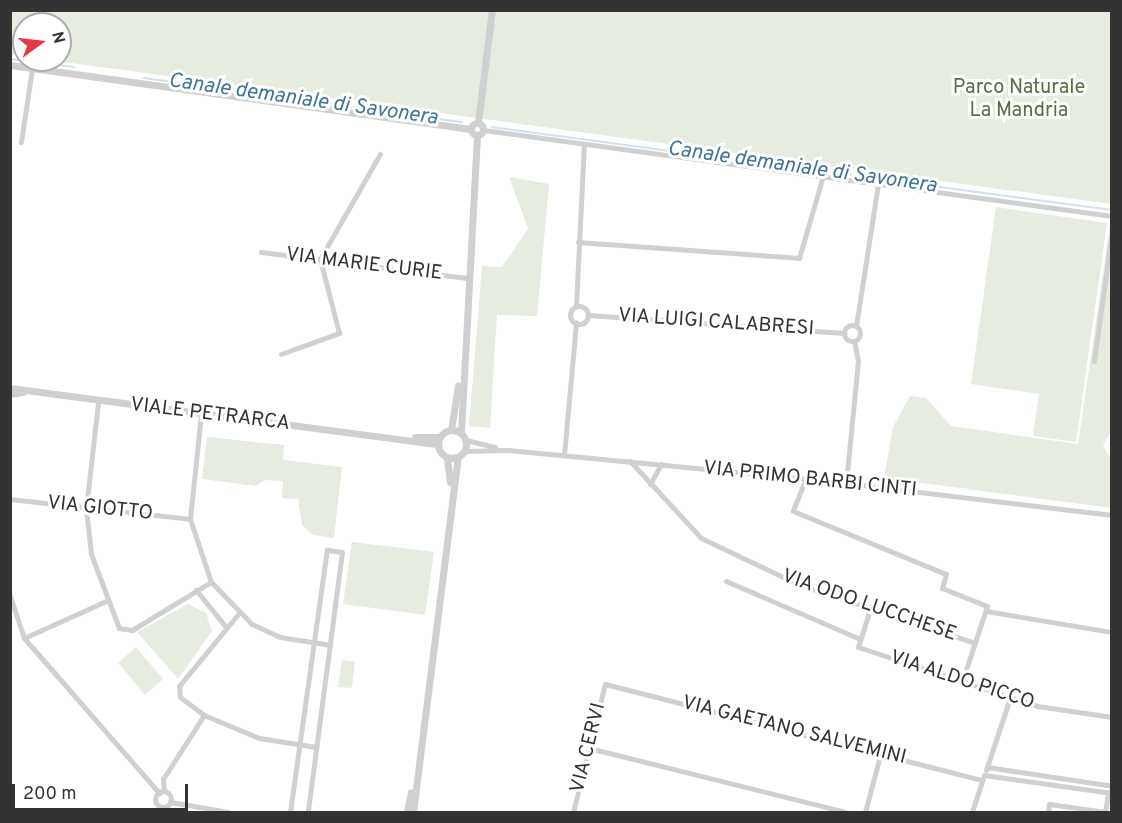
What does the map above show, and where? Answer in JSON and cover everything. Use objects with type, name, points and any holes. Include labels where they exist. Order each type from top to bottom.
[{"type":"street","points":[[471,129],[478,122],[492,10]]},
{"type":"street","points":[[21,142],[31,72]]},
{"type":"street","points":[[55,72],[143,84]]},
{"type":"street","points":[[56,72],[471,129],[477,135],[460,377],[461,432],[466,440],[465,451],[458,457],[447,458]]},
{"type":"street","points":[[478,122],[484,130]]},
{"type":"street","points":[[477,135],[484,130],[1112,216]]},
{"type":"street","points":[[564,455],[576,323],[570,315],[576,306],[584,144]]},
{"type":"street","points":[[281,354],[339,333],[320,259],[380,154]]},
{"type":"street","points":[[578,242],[798,258],[823,176]]},
{"type":"street","points":[[854,341],[860,335],[856,326],[878,184]]},
{"type":"street","points":[[1094,361],[1108,278],[1112,231]]},
{"type":"street","name":"VIA MARIE CURIE","points":[[261,252],[467,278]]},
{"type":"street","points":[[576,306],[588,315],[576,323]]},
{"type":"street","name":"VIA LUIGI CALABRESI","points":[[588,315],[843,333]]},
{"type":"street","points":[[846,483],[858,361],[854,341],[843,333],[856,326]]},
{"type":"street","points":[[450,517],[447,458],[439,441],[451,430],[460,377]]},
{"type":"street","name":"VIALE PETRARCA","points":[[10,388],[98,402],[439,441]]},
{"type":"street","name":"VIALE PETRARCA","points":[[10,394],[26,392]]},
{"type":"street","points":[[98,402],[86,508],[91,554],[106,601],[119,628],[132,630],[211,582]]},
{"type":"street","points":[[201,414],[190,519],[211,582],[239,614],[280,637],[330,645]]},
{"type":"street","points":[[451,430],[461,432]]},
{"type":"street","name":"VIA PRIMO BARBI CINTI","points":[[466,440],[508,450]]},
{"type":"street","name":"VIA PRIMO BARBI CINTI","points":[[465,451],[508,450],[806,478],[1112,515]]},
{"type":"street","points":[[413,813],[418,754],[458,457]]},
{"type":"street","points":[[630,461],[650,484],[661,464]]},
{"type":"street","points":[[806,478],[794,511],[946,574],[942,588],[987,608],[1112,632]]},
{"type":"street","name":"VIA ODO LUCCHESE","points":[[650,484],[701,538],[800,585],[871,606],[975,643]]},
{"type":"street","name":"VIA GIOTTO","points":[[10,499],[190,519]]},
{"type":"street","points":[[290,813],[327,550],[342,552],[308,813]]},
{"type":"street","points":[[726,581],[860,639],[871,606]]},
{"type":"street","points":[[196,590],[226,627]]},
{"type":"street","points":[[10,596],[24,638],[170,802],[228,813]]},
{"type":"street","points":[[24,638],[106,601]]},
{"type":"street","points":[[962,682],[987,608]]},
{"type":"street","points":[[239,614],[179,686],[180,697],[204,715],[259,738],[316,747]]},
{"type":"street","name":"VIA ALDO PICCO","points":[[860,639],[858,647],[1010,698],[1112,717]]},
{"type":"street","name":"VIA CERVI","points":[[573,812],[605,684]]},
{"type":"street","name":"VIA GAETANO SALVEMINI","points":[[605,684],[983,778],[1110,792]]},
{"type":"street","points":[[972,813],[1010,698]]},
{"type":"street","points":[[170,802],[162,810],[155,801],[161,792],[163,779],[204,715]]},
{"type":"street","points":[[589,748],[845,813]]},
{"type":"street","points":[[865,813],[881,753]]},
{"type":"street","points":[[407,813],[418,754]]},
{"type":"street","points":[[987,767],[1112,786]]},
{"type":"street","points":[[1048,813],[1049,804],[1105,812],[1110,792]]},
{"type":"green space","name":"Parco Naturale La Mandria","points":[[10,11],[1111,11],[1111,204],[72,63],[72,12],[12,12],[11,55]]},
{"type":"green space","points":[[509,177],[549,184],[537,316],[497,315],[490,428],[469,426],[482,266],[502,267],[528,229]]},
{"type":"green space","points":[[996,207],[1107,223],[1076,442],[1033,436],[1039,394],[971,384]]},
{"type":"green space","points":[[1111,219],[1112,429],[1103,446],[1111,458],[1111,508],[884,478],[893,427],[910,396],[926,398],[951,426],[1078,444]]},
{"type":"green space","points":[[207,437],[284,445],[283,460],[342,467],[334,538],[313,535],[302,525],[298,499],[282,498],[283,481],[264,480],[256,486],[202,479]]},
{"type":"green space","points":[[352,542],[434,552],[425,615],[343,604]]},
{"type":"green space","points":[[188,604],[206,613],[212,631],[178,679],[137,632]]},
{"type":"green space","points":[[136,647],[163,679],[145,695],[118,663]]},
{"type":"green space","points":[[342,660],[355,662],[352,688],[338,687]]},
{"type":"waterway","name":"Canale demaniale di Savonera","points":[[10,59],[75,67]]},
{"type":"waterway","name":"Canale demaniale di Savonera","points":[[144,78],[462,122]]},
{"type":"waterway","name":"Canale demaniale di Savonera","points":[[492,127],[1112,210]]}]
